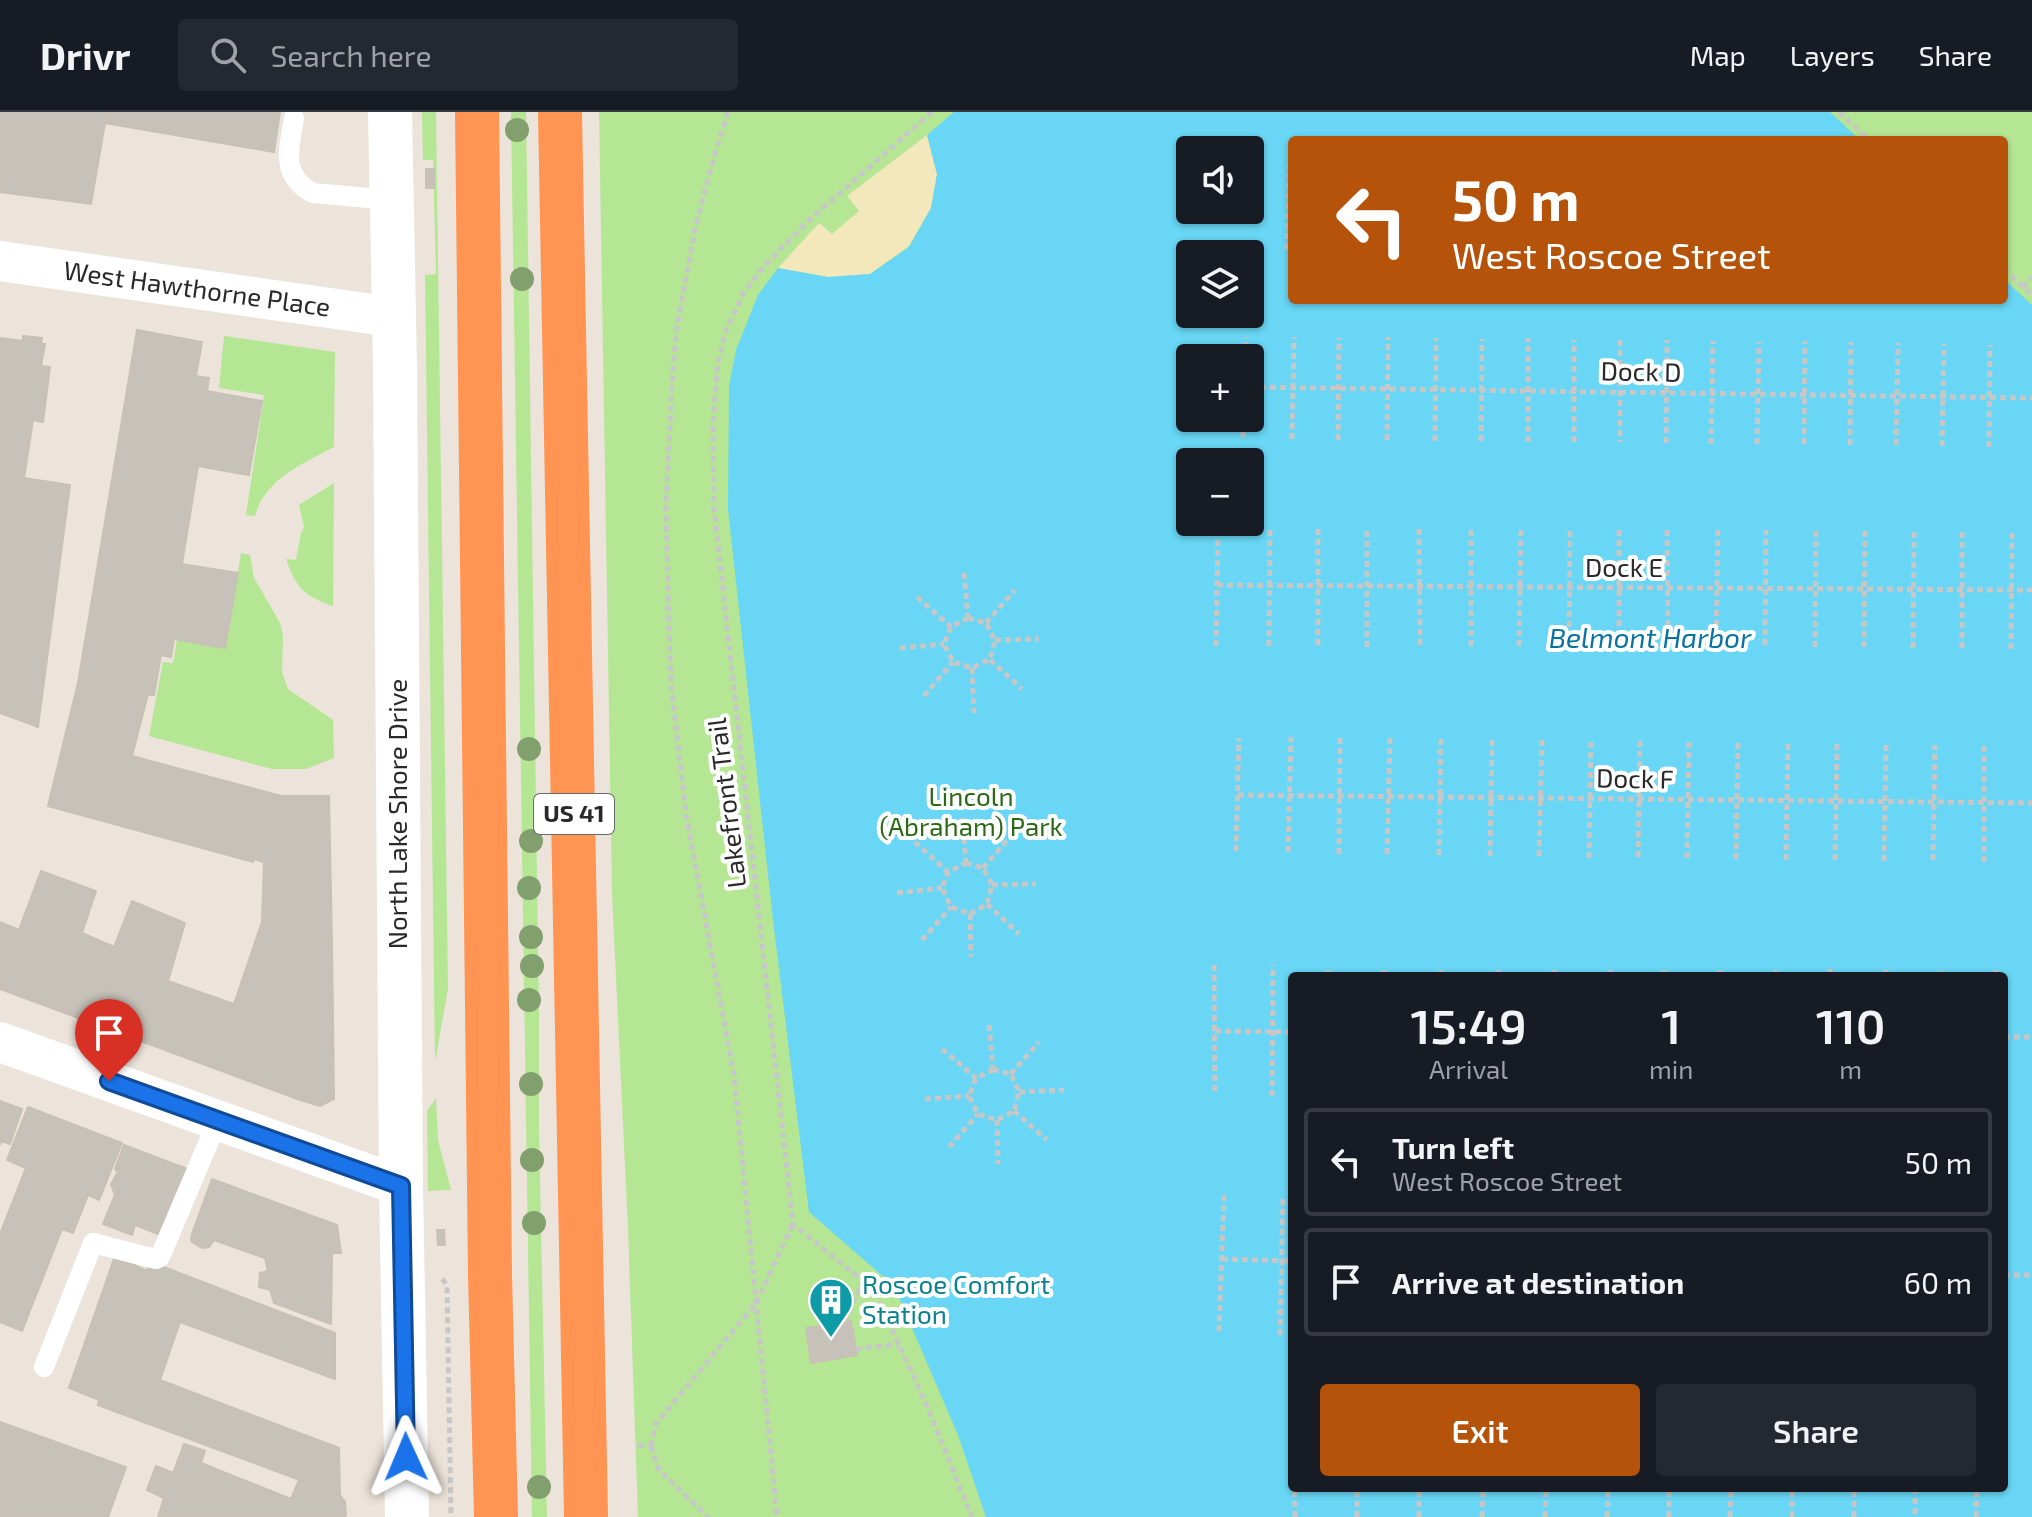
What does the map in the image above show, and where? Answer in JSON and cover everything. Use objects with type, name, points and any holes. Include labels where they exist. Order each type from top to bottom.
[{"type":"highway","points":[[477,112],[489,1261],[496,1517]]},
{"type":"highway","name":"US 41","points":[[560,112],[586,1517]]},
{"type":"main road","name":"North Lake Shore Drive","points":[[390,112],[407,1517]]},
{"type":"street","name":"West Hawthorne Place","points":[[0,261],[393,317]]},
{"type":"street","points":[[0,1042],[401,1186]]},
{"type":"lane","points":[[294,118],[289,164],[301,187],[313,193],[391,200]]},
{"type":"lane","points":[[44,1367],[93,1243],[156,1259],[160,1257],[218,1120]]},
{"type":"path","name":"Lakefront Trail","points":[[728,112],[696,224],[676,332],[666,553],[671,684],[680,767],[686,814],[731,1050],[777,1517]]},
{"type":"path","name":"Lakefront Trail","points":[[793,1224],[714,508],[713,427],[717,369],[725,333],[744,292],[765,265],[807,222],[932,112]]},
{"type":"path","points":[[1839,112],[1865,136]]},
{"type":"path","points":[[1287,249],[1288,236]]},
{"type":"path","points":[[2008,273],[2032,295]]},
{"type":"path","points":[[2023,287],[2032,277]]},
{"type":"path","points":[[1246,337],[1246,344]]},
{"type":"path","points":[[1292,439],[1294,337]]},
{"type":"path","points":[[1387,440],[1388,337]]},
{"type":"path","points":[[1338,440],[1339,338]]},
{"type":"path","points":[[1435,441],[1436,338]]},
{"type":"path","points":[[1528,338],[1528,442]]},
{"type":"path","points":[[1481,441],[1482,339]]},
{"type":"path","points":[[1574,340],[1574,442]]},
{"type":"path","points":[[1620,340],[1620,442]]},
{"type":"path","points":[[1666,443],[1667,340]]},
{"type":"path","points":[[1711,444],[1713,341]]},
{"type":"path","points":[[1804,444],[1805,341]]},
{"type":"path","points":[[1757,444],[1759,342]]},
{"type":"path","points":[[1850,445],[1851,342]]},
{"type":"path","points":[[1896,445],[1898,343]]},
{"type":"path","points":[[1942,446],[1944,344]]},
{"type":"path","points":[[1989,447],[1990,345]]},
{"type":"path","name":"Dock D","points":[[1264,387],[2032,398]]},
{"type":"path","points":[[1243,432],[1243,437]]},
{"type":"path","points":[[1269,646],[1270,529]]},
{"type":"path","points":[[1318,529],[1318,645]]},
{"type":"path","points":[[1419,529],[1420,645]]},
{"type":"path","points":[[1471,529],[1471,646]]},
{"type":"path","points":[[1569,647],[1570,529]]},
{"type":"path","points":[[1619,529],[1619,646]]},
{"type":"path","points":[[1716,646],[1718,529]]},
{"type":"path","points":[[1367,530],[1367,647]]},
{"type":"path","points":[[1519,646],[1521,530]]},
{"type":"path","points":[[1667,530],[1668,646]]},
{"type":"path","points":[[1765,645],[1766,530]]},
{"type":"path","points":[[1815,647],[1816,531]]},
{"type":"path","points":[[1864,647],[1865,531]]},
{"type":"path","points":[[1913,648],[1914,531]]},
{"type":"path","points":[[1962,532],[1962,648]]},
{"type":"path","points":[[2011,649],[2012,532]]},
{"type":"path","points":[[1216,646],[1218,536]]},
{"type":"path","points":[[964,573],[968,618]]},
{"type":"path","name":"Dock E","points":[[1217,585],[2032,590]]},
{"type":"path","points":[[986,623],[1015,590]]},
{"type":"path","points":[[917,597],[951,627]]},
{"type":"path","points":[[968,618],[986,623],[995,640],[990,659],[972,668],[953,662],[944,644],[951,627],[968,618]]},
{"type":"path","points":[[995,640],[1039,639]]},
{"type":"path","points":[[900,648],[944,644]]},
{"type":"path","points":[[990,659],[1022,689]]},
{"type":"path","points":[[924,696],[953,662]]},
{"type":"path","points":[[972,668],[974,713]]},
{"type":"path","points":[[1288,852],[1291,737]]},
{"type":"path","points":[[1339,854],[1340,737]]},
{"type":"path","points":[[1236,851],[1239,738]]},
{"type":"path","points":[[1387,854],[1390,738]]},
{"type":"path","points":[[1490,856],[1492,738]]},
{"type":"path","points":[[1439,855],[1441,739]]},
{"type":"path","points":[[1589,858],[1591,739]]},
{"type":"path","points":[[1539,856],[1542,740]]},
{"type":"path","points":[[1638,857],[1640,741]]},
{"type":"path","points":[[1687,858],[1689,741]]},
{"type":"path","points":[[1736,859],[1738,742]]},
{"type":"path","points":[[1786,860],[1788,743]]},
{"type":"path","points":[[1835,860],[1837,743]]},
{"type":"path","points":[[1884,861],[1886,745]]},
{"type":"path","points":[[1933,860],[1935,745]]},
{"type":"path","points":[[1984,745],[1984,862]]},
{"type":"path","name":"Dock F","points":[[1238,795],[2032,803]]},
{"type":"path","points":[[962,818],[966,863]]},
{"type":"path","points":[[983,868],[1012,835]]},
{"type":"path","points":[[915,842],[948,872]]},
{"type":"path","points":[[966,863],[983,868],[992,885],[987,904],[970,914],[951,907],[942,888],[948,872],[966,863]]},
{"type":"path","points":[[992,885],[1036,884]]},
{"type":"path","points":[[897,893],[942,888]]},
{"type":"path","points":[[987,904],[1019,934]]},
{"type":"path","points":[[922,940],[951,907]]},
{"type":"path","points":[[970,914],[971,957]]},
{"type":"path","points":[[1214,965],[1215,1094]]},
{"type":"path","points":[[1272,1096],[1273,965]]},
{"type":"path","points":[[1384,966],[1384,972]]},
{"type":"path","points":[[1328,967],[1328,972]]},
{"type":"path","points":[[1441,967],[1441,972]]},
{"type":"path","points":[[1498,967],[1498,972]]},
{"type":"path","points":[[989,1025],[993,1070]]},
{"type":"path","points":[[1215,1031],[1288,1032]]},
{"type":"path","points":[[2008,1037],[2032,1037]]},
{"type":"path","points":[[1011,1074],[1039,1042]]},
{"type":"path","points":[[942,1049],[976,1078]]},
{"type":"path","points":[[993,1070],[1011,1074],[1019,1092],[1014,1111],[997,1120],[978,1114],[969,1096],[976,1078],[993,1070]]},
{"type":"path","points":[[1019,1092],[1064,1090]]},
{"type":"path","points":[[925,1099],[969,1096]]},
{"type":"path","points":[[1014,1111],[1047,1140]]},
{"type":"path","points":[[949,1147],[978,1114]]},
{"type":"path","points":[[997,1120],[998,1164]]},
{"type":"path","points":[[1219,1331],[1224,1195]]},
{"type":"path","points":[[1280,1335],[1283,1195]]},
{"type":"path","points":[[708,1517],[659,1470],[651,1446],[655,1425],[756,1303],[793,1224],[874,1290],[972,1517]]},
{"type":"path","points":[[1222,1259],[1288,1261]]},
{"type":"path","points":[[2008,1275],[2032,1275]]},
{"type":"path","points":[[845,1322],[863,1280]]},
{"type":"path","points":[[447,1285],[451,1517]]},
{"type":"path","points":[[856,1349],[899,1344]]},
{"type":"path","points":[[638,1445],[651,1446]]},
{"type":"path","points":[[1295,1492],[1295,1517]]},
{"type":"path","points":[[1357,1492],[1357,1517]]},
{"type":"path","points":[[1419,1492],[1419,1517]]},
{"type":"path","points":[[1482,1517],[1483,1492]]},
{"type":"path","points":[[1545,1517],[1546,1492]]},
{"type":"path","points":[[1607,1517],[1608,1492]]},
{"type":"path","points":[[1669,1492],[1669,1517]]},
{"type":"path","points":[[1730,1517],[1731,1492]]},
{"type":"path","points":[[1792,1492],[1792,1517]]},
{"type":"path","points":[[1854,1492],[1854,1517]]},
{"type":"path","points":[[1915,1492],[1915,1517]]},
{"type":"path","points":[[1976,1517],[1977,1492]]},
{"type":"green space","points":[[422,112],[436,112],[448,989],[435,1062],[425,275],[436,274],[433,160],[423,160]]},
{"type":"green space","points":[[511,112],[526,112],[547,1517],[532,1517]]},
{"type":"green space","name":"Belmont Harbor","points":[[599,112],[2032,112],[2032,1517],[638,1517],[612,894]]},
{"type":"green space","points":[[224,336],[335,352],[334,447],[276,482],[260,503],[255,516],[246,515],[264,395],[219,388]]},
{"type":"green space","points":[[334,483],[333,606],[302,590],[286,559],[296,560],[304,527],[299,505]]},
{"type":"green space","points":[[241,553],[250,555],[254,578],[280,623],[283,635],[282,672],[288,689],[333,720],[334,758],[306,769],[272,769],[149,736],[163,662],[173,663],[177,640],[226,646]]},
{"type":"green space","points":[[436,1098],[438,1140],[451,1190],[428,1191],[427,1111]]},
{"type":"sand","points":[[927,135],[937,174],[931,208],[909,246],[870,274],[828,277],[778,268],[819,223],[832,234],[859,211],[847,196]]},
{"type":"water","name":"Belmont Harbor","points":[[954,112],[1830,112],[1856,136],[1288,136],[1288,304],[2008,304],[2008,283],[2032,305],[2032,1517],[986,1517],[958,1435],[894,1286],[809,1212],[728,509],[729,386],[736,350],[758,295],[778,268],[828,277],[870,274],[909,247],[931,208],[937,174],[927,135]]},
{"type":"building","points":[[0,112],[280,112],[274,152],[105,123],[91,204],[0,192]]},
{"type":"building","points":[[426,169],[434,169],[434,188],[426,188]]},
{"type":"building","points":[[137,330],[202,342],[196,376],[209,378],[207,391],[262,401],[249,475],[198,466],[182,564],[238,573],[225,648],[174,639],[171,657],[161,655],[154,695],[78,683]]},
{"type":"building","points":[[23,336],[42,338],[41,344],[45,344],[41,366],[50,367],[43,422],[33,420],[24,478],[70,485],[38,727],[0,713],[0,338],[23,341]]},
{"type":"building","points":[[78,683],[148,694],[132,756],[281,796],[329,796],[332,944],[262,922],[264,862],[253,859],[253,862],[48,806]]},
{"type":"building","points":[[41,871],[96,891],[82,933],[114,947],[132,901],[185,923],[168,981],[234,1004],[262,922],[332,944],[334,1099],[320,1106],[300,1100],[0,989],[0,922],[19,930]]},
{"type":"building","points":[[0,1101],[22,1109],[10,1144],[1,1141],[0,1145]]},
{"type":"building","points":[[28,1107],[122,1143],[99,1200],[88,1195],[73,1233],[62,1229],[22,1331],[0,1322],[0,1234],[26,1168],[7,1160]]},
{"type":"building","points":[[124,1145],[193,1171],[163,1236],[135,1225],[132,1235],[103,1224],[115,1195],[111,1184],[118,1172],[115,1169]]},
{"type":"building","points":[[212,1179],[337,1225],[341,1253],[332,1253],[331,1324],[274,1303],[270,1290],[259,1287],[260,1273],[268,1271],[265,1258],[214,1240],[209,1247],[202,1248],[192,1242]]},
{"type":"building","points":[[437,1230],[444,1230],[445,1245],[438,1245]]},
{"type":"building","points":[[115,1256],[147,1271],[151,1262],[335,1333],[335,1379],[180,1322],[160,1380],[339,1448],[340,1495],[98,1405],[99,1400],[69,1388]]},
{"type":"building","name":"Roscoe Comfort Station","points":[[851,1321],[857,1355],[811,1363],[806,1328]]},
{"type":"building","points":[[0,1422],[126,1467],[108,1517],[0,1517]]},
{"type":"building","points":[[184,1444],[205,1451],[201,1463],[291,1499],[299,1480],[340,1495],[345,1502],[346,1515],[158,1517],[164,1498],[147,1490],[156,1466],[173,1473]]},
{"type":"place","name":"Roscoe Comfort Station","points":[[831,1339]]},
{"type":"route","points":[[109,1081],[401,1186],[406,1457]]},
{"type":"park label","name":"Lincoln (Abraham) Park","points":[[971,812]]}]
